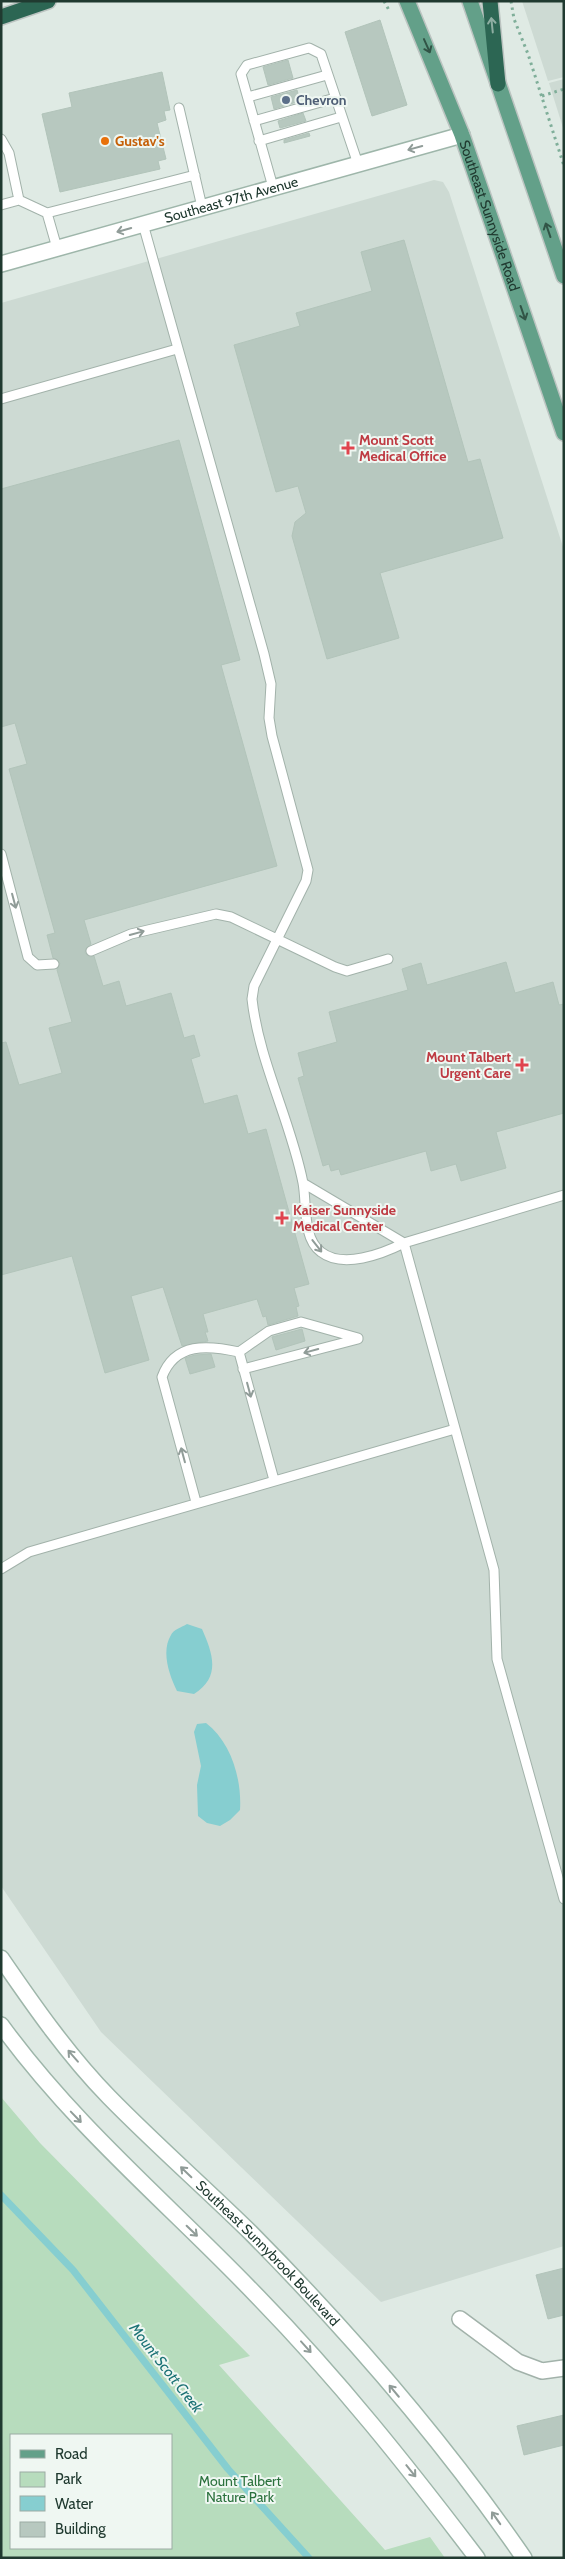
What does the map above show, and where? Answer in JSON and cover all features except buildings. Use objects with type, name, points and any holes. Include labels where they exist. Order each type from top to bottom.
[{"type":"highway","points":[[1,17],[48,1]]},
{"type":"highway","points":[[490,1],[498,84]]},
{"type":"main road","name":"Southeast Sunnyside Road","points":[[407,1],[462,135],[564,433]]},
{"type":"main road","points":[[470,1],[564,276]]},
{"type":"main road","name":"Southeast 97th Avenue","points":[[1,264],[462,135]]},
{"type":"main road","name":"Southeast Sunnybrook Boulevard","points":[[1,1958],[66,2047],[108,2096],[250,2233],[372,2364],[477,2490],[524,2558]]},
{"type":"main road","points":[[1,2025],[72,2113],[258,2296],[359,2407],[477,2558]]},
{"type":"main road","points":[[460,2319],[518,2362],[542,2371],[564,2368]]},
{"type":"lane","points":[[273,187],[241,74],[247,65],[309,48],[320,54],[358,164]]},
{"type":"lane","points":[[248,97],[328,75]]},
{"type":"lane","points":[[254,121],[335,98]]},
{"type":"lane","points":[[179,108],[202,207]]},
{"type":"lane","points":[[259,141],[341,117]]},
{"type":"lane","points":[[1,139],[9,153],[19,200]]},
{"type":"lane","points":[[1,205],[19,200],[47,213],[195,175]]},
{"type":"lane","points":[[47,213],[57,248]]},
{"type":"lane","points":[[143,224],[264,654],[271,684],[269,718],[272,736],[308,870],[306,881],[254,986],[252,999],[303,1182],[309,1231],[313,1244],[320,1252],[329,1257],[355,1258],[383,1254],[404,1243],[564,1195]]},
{"type":"lane","points":[[1,399],[177,349]]},
{"type":"lane","points":[[1,854],[28,957],[37,966],[54,964]]},
{"type":"lane","points":[[91,951],[131,934],[216,914],[231,917],[335,968],[347,971],[388,959]]},
{"type":"lane","points":[[303,1182],[404,1243],[494,1570],[497,1659],[564,1899]]},
{"type":"lane","points":[[196,1502],[162,1377],[167,1363],[184,1352],[209,1346],[238,1352],[269,1331],[301,1322],[358,1338],[243,1369]]},
{"type":"lane","points":[[238,1352],[274,1480]]},
{"type":"lane","points":[[1,1569],[29,1552],[196,1502],[455,1429]]},
{"type":"path","points":[[511,1],[514,18],[542,96],[564,166]]},
{"type":"path","points":[[542,96],[564,89]]},
{"type":"shaded area","points":[[522,1],[564,1],[564,77],[548,81]]},
{"type":"shaded area","points":[[564,79],[564,131],[549,83]]},
{"type":"shaded area","name":"Kaiser Sunnyside Medical Center","points":[[434,180],[443,182],[449,192],[564,550],[564,2246],[381,2302],[101,2032],[1,1886],[1,303]]},
{"type":"green space","name":"Mount Talbert Nature Park","points":[[1,2097],[40,2143],[250,2356],[219,2365],[385,2550],[430,2537],[445,2558],[1,2558]]},
{"type":"water","points":[[187,1624],[202,1629],[209,1647],[212,1665],[208,1680],[194,1694],[177,1691],[171,1678],[166,1656],[168,1641],[172,1633]]},
{"type":"water","points":[[206,1723],[215,1731],[228,1751],[237,1774],[239,1786],[240,1810],[230,1820],[220,1826],[207,1823],[198,1816],[197,1785],[201,1766],[194,1732],[197,1724]]},
{"type":"waterway","name":"Mount Scott Creek","points":[[1,2195],[73,2270],[228,2469],[309,2558]]},
{"type":"place","name":"Chevron","points":[[286,100]]},
{"type":"place","name":"Gustav's","points":[[105,141]]},
{"type":"place","name":"Mount Scott Medical Office","points":[[348,448]]},
{"type":"place","name":"Mount Talbert Urgent Care","points":[[522,1065]]},
{"type":"place","name":"Kaiser Sunnyside Medical Center","points":[[282,1218]]}]
